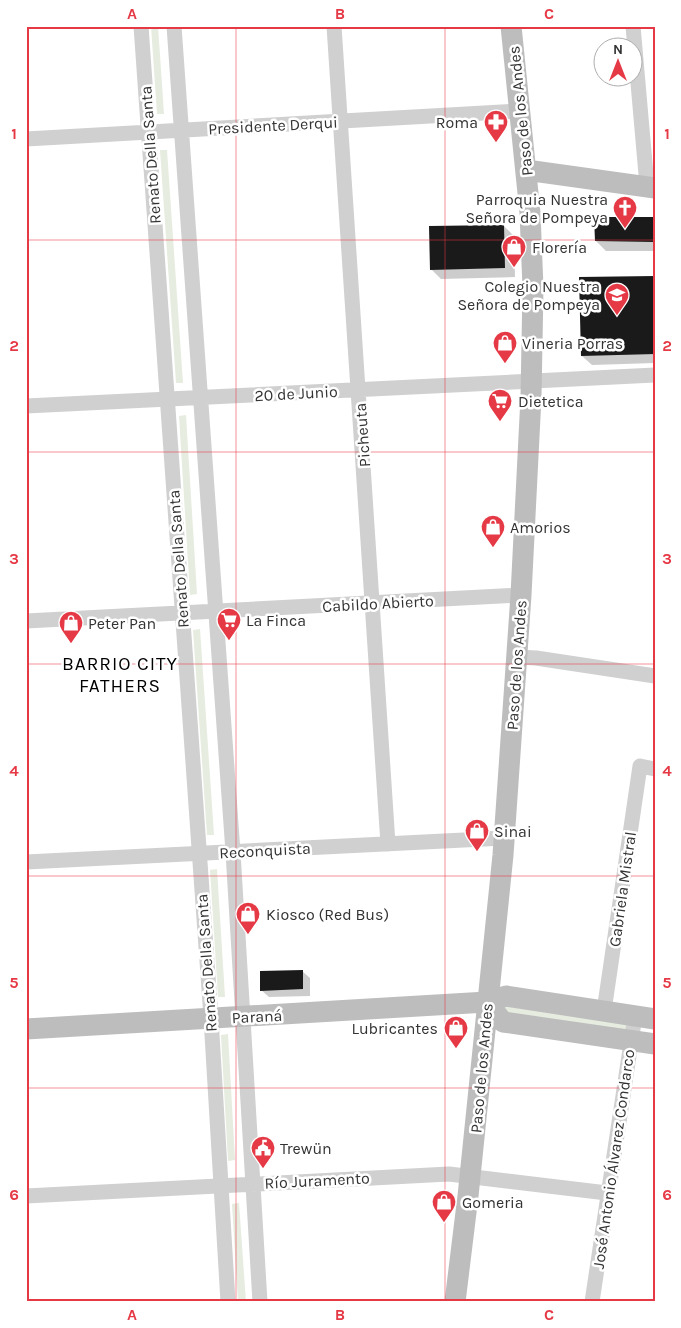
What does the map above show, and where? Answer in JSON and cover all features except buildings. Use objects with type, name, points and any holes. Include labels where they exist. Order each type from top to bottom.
[{"type":"main road","name":"Paso de los Andes","points":[[455,1302],[470,1176],[504,838],[521,595],[531,381],[533,288],[526,170],[511,26]]},
{"type":"main road","points":[[526,170],[651,187]]},
{"type":"main road","name":"Paraná","points":[[26,1029],[487,1002],[506,996],[645,1018]]},
{"type":"main road","points":[[487,1002],[503,1022],[655,1044]]},
{"type":"street","name":"Renato Della Santa","points":[[141,26],[211,1018],[228,1302]]},
{"type":"street","name":"Renato Della Santa","points":[[174,26],[214,611],[233,852],[260,1302]]},
{"type":"street","name":"Picheuta","points":[[334,26],[374,603],[388,844]]},
{"type":"street","points":[[633,26],[651,187]]},
{"type":"street","name":"Presidente Derqui","points":[[26,139],[520,111]]},
{"type":"street","name":"20 de Junio","points":[[26,406],[655,375]]},
{"type":"street","name":"Cabildo Abierto","points":[[26,621],[521,595]]},
{"type":"street","points":[[517,657],[536,658],[655,676]]},
{"type":"street","name":"Gabriela Mistral","points":[[604,1012],[648,768]]},
{"type":"street","name":"Reconquista","points":[[26,862],[504,838]]},
{"type":"street","name":"José Antonio Álvarez Condarco","points":[[592,1302],[631,1040],[645,1018]]},
{"type":"street","name":"Río Juramento","points":[[26,1196],[221,1184],[449,1174],[608,1193]]},
{"type":"shaded area","points":[[151,26],[158,26],[164,114],[157,114]]},
{"type":"shaded area","points":[[160,150],[167,150],[183,383],[176,383]]},
{"type":"shaded area","points":[[186,415],[197,594],[190,595],[179,416]]},
{"type":"shaded area","points":[[200,629],[214,835],[207,835],[193,630]]},
{"type":"shaded area","points":[[217,869],[225,997],[218,997],[210,870]]},
{"type":"shaded area","points":[[504,1006],[626,1024],[626,1030],[507,1016]]},
{"type":"shaded area","points":[[228,1034],[235,1160],[228,1161],[221,1035]]},
{"type":"shaded area","points":[[239,1203],[246,1302],[238,1302],[232,1204]]},
{"type":"place","name":"Roma","points":[[496,143]]},
{"type":"place","name":"Parroquia Nuestra Señora de Pompeya","points":[[625,229]]},
{"type":"place","name":"Florería","points":[[514,268]]},
{"type":"place","name":"Colegio Nuestra Señora de Pompeya","points":[[617,316]]},
{"type":"place","name":"Vineria Porras","points":[[505,364]]},
{"type":"place","name":"Dietetica","points":[[500,422]]},
{"type":"place","name":"Amorios","points":[[493,548]]},
{"type":"place","name":"La Finca","points":[[229,641]]},
{"type":"place","name":"Peter Pan","points":[[71,644]]},
{"type":"place","name":"Sinai","points":[[477,852]]},
{"type":"place","name":"Kiosco (Red Bus)","points":[[248,935]]},
{"type":"place","name":"Lubricantes","points":[[456,1049]]},
{"type":"place","name":"Trewün","points":[[263,1169]]},
{"type":"place","name":"Gomeria","points":[[444,1223]]},
{"type":"district","name":"BARRIO CITY FATHERS","points":[[120,674]]}]
